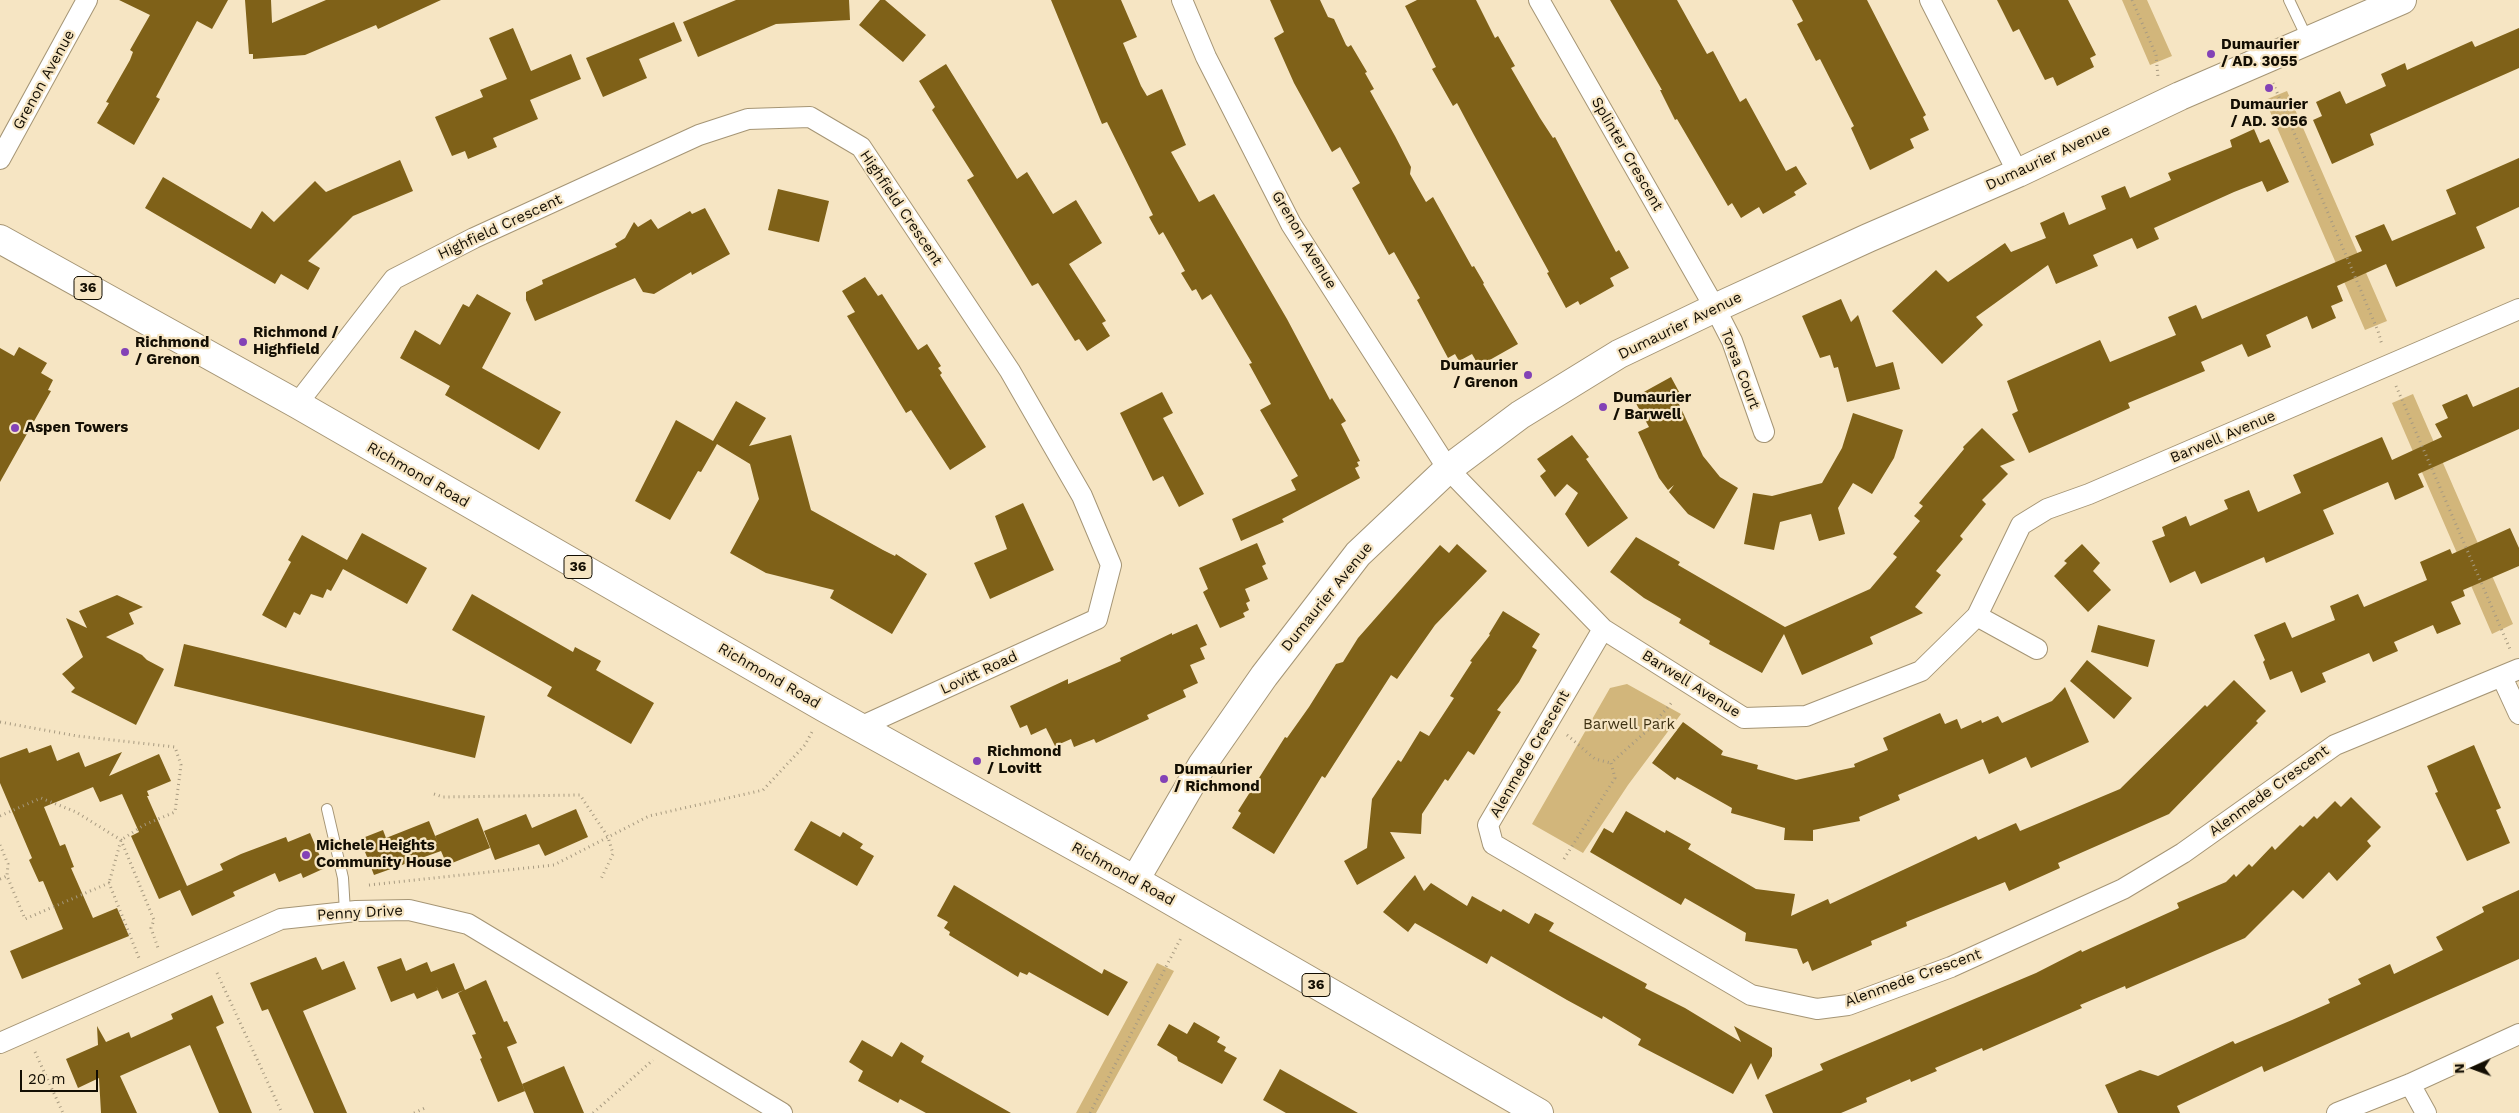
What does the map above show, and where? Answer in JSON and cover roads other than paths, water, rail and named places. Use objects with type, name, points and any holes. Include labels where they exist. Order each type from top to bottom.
[{"type":"main road","name":"Dumaurier Avenue","points":[[1135,880],[1202,765],[1294,638],[1358,554],[1448,469],[1520,415],[1619,354],[1715,308],[1868,238],[2018,173],[2161,105],[2402,0]]},
{"type":"main road","name":"Richmond Road","points":[[0,238],[297,404],[860,728],[1135,880],[1539,1113]]},
{"type":"street","name":"Grenon Avenue","points":[[0,159],[86,0]]},
{"type":"street","name":"Grenon Avenue","points":[[1182,0],[1206,57],[1291,224],[1448,469]]},
{"type":"street","name":"Splinter Crescent","points":[[1540,0],[1715,308]]},
{"type":"street","points":[[1930,0],[2018,173]]},
{"type":"street","name":"Highfield Crescent","points":[[297,404],[394,279],[474,238],[699,136],[748,119],[810,117],[861,147],[1010,370],[1078,488],[1111,565],[1097,619]]},
{"type":"street","name":"Torsa Court","points":[[1715,308],[1732,341],[1764,432]]},
{"type":"street","name":"Barwell Avenue","points":[[1448,469],[1603,629],[1744,718],[1806,716],[1921,671],[1977,616],[2021,526],[2041,513],[2387,367],[2519,309]]},
{"type":"street","points":[[1977,616],[2037,649]]},
{"type":"street","name":"Lovitt Road","points":[[860,728],[1097,619]]},
{"type":"street","name":"Alenmede Crescent","points":[[1603,629],[1488,825],[1492,844],[1751,996],[1817,1009],[1848,1004],[1951,967],[2123,889],[2184,853],[2334,745],[2511,666]]},
{"type":"street","points":[[2511,666],[2519,714]]},
{"type":"street","name":"Penny Drive","points":[[0,1043],[281,920],[345,912],[409,910],[468,924],[782,1113]]},
{"type":"street","points":[[2337,1113],[2410,1084],[2519,1034]]},
{"type":"street","points":[[2410,1084],[2426,1113]]},
{"type":"lane","points":[[2289,0],[2308,40]]},
{"type":"lane","points":[[327,809],[344,887],[345,912]]},
{"type":"place","name":"Dumaurier / AD. 3055","points":[[2211,54]]},
{"type":"place","name":"Dumaurier / AD. 3056","points":[[2269,88]]},
{"type":"place","name":"Richmond / Highfield","points":[[243,342]]},
{"type":"place","name":"Richmond / Grenon","points":[[125,352]]},
{"type":"place","name":"Dumaurier / Grenon","points":[[1528,375]]},
{"type":"place","name":"Dumaurier / Barwell","points":[[1603,407]]},
{"type":"place","name":"Aspen Towers","points":[[15,428]]},
{"type":"place","name":"Richmond / Lovitt","points":[[977,761]]},
{"type":"place","name":"Dumaurier / Richmond","points":[[1164,779]]},
{"type":"place","name":"Michele Heights Community House","points":[[306,855]]},
{"type":"park label","name":"Barwell Park","points":[[1629,725]]}]
